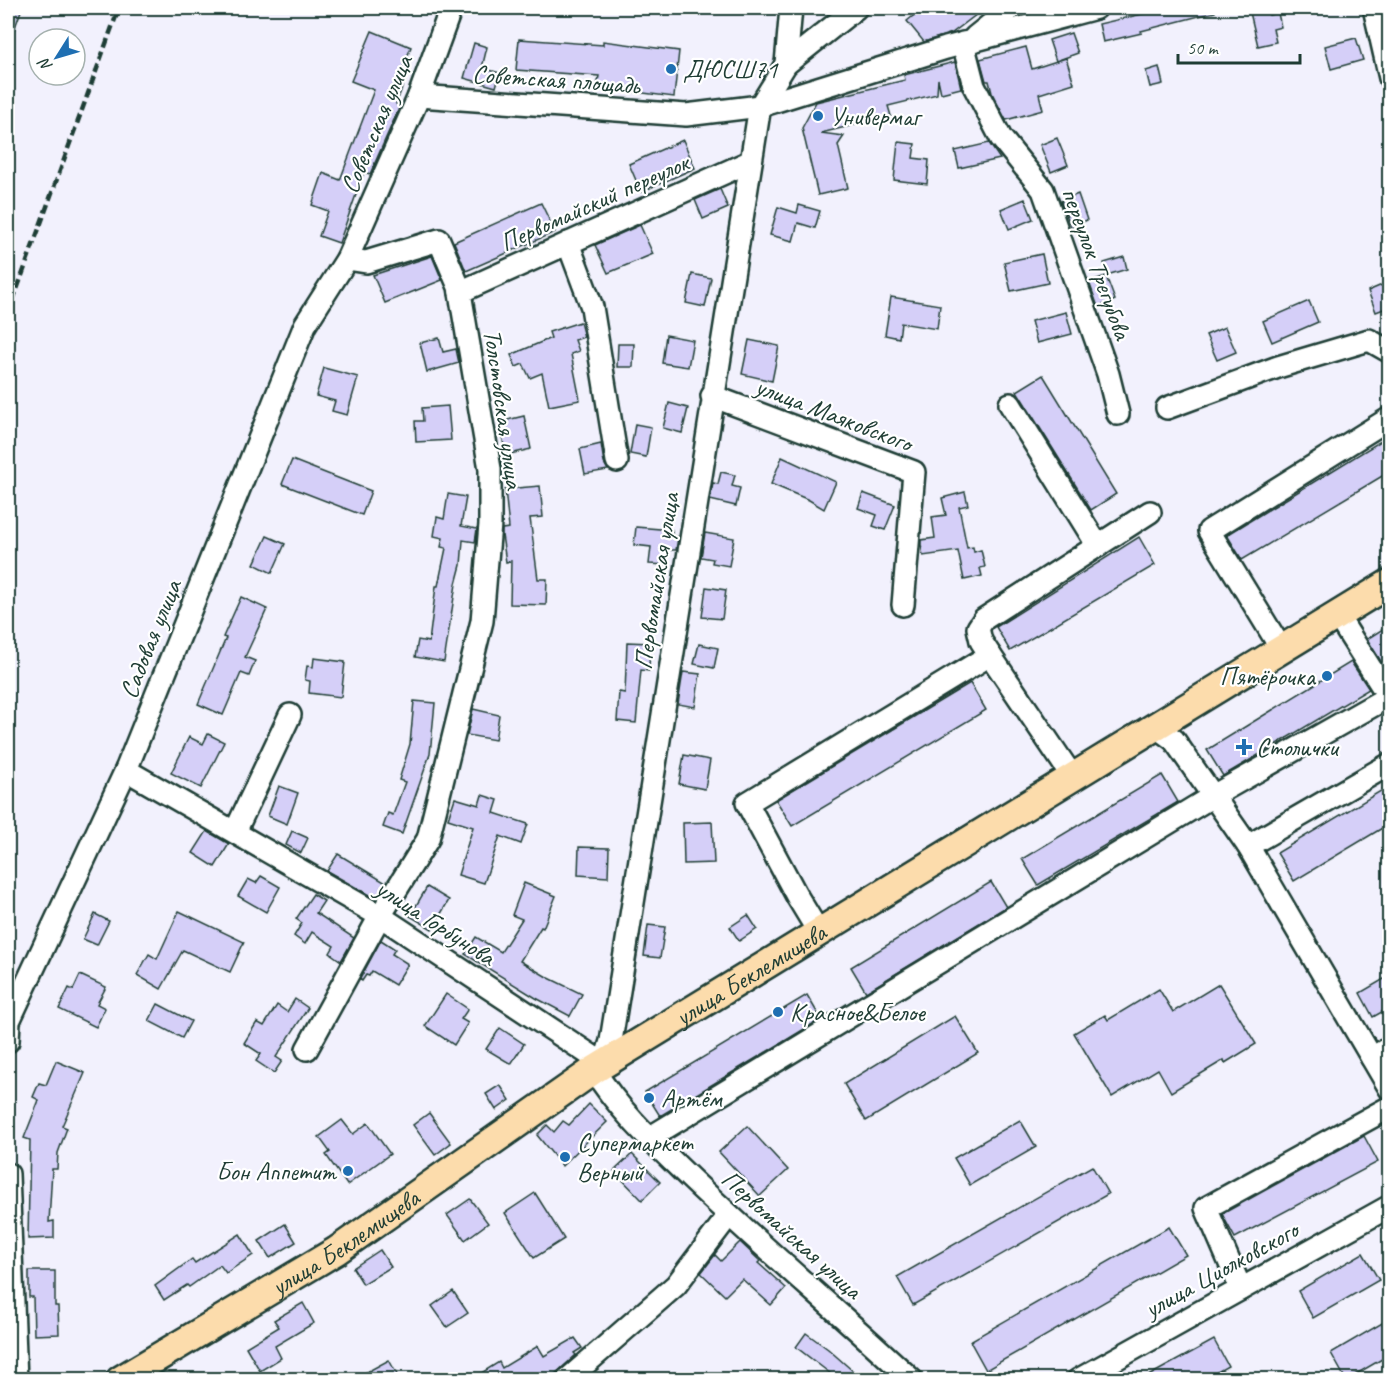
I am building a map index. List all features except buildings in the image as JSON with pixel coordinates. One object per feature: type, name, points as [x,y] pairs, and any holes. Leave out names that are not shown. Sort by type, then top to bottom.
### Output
[{"type":"main road","name":"улица Беклемищева","points":[[120,1380],[336,1251],[599,1067],[1389,583]]},
{"type":"street","name":"Советская улица","points":[[347,260],[419,96],[452,8]]},
{"type":"street","points":[[786,64],[791,8]]},
{"type":"street","points":[[760,106],[786,64],[856,8]]},
{"type":"street","points":[[966,42],[1011,8]]},
{"type":"street","name":"Советская площадь","points":[[419,96],[686,115],[760,106],[966,42],[1096,8]]},
{"type":"street","points":[[1374,8],[1389,78]]},
{"type":"street","name":"переулок Трегубова","points":[[966,42],[975,86],[1001,138],[1043,190],[1108,374],[1118,414]]},
{"type":"street","name":"Первомайская улица","points":[[760,106],[612,1029],[599,1067],[604,1087],[649,1138],[729,1215],[912,1380]]},
{"type":"street","name":"Первомайский переулок","points":[[459,292],[751,161]]},
{"type":"street","name":"Толстовская улица","points":[[307,1048],[380,916],[428,839],[482,621],[490,524],[490,469],[459,292],[439,240],[366,262],[347,260]]},
{"type":"street","points":[[568,243],[592,307],[617,461]]},
{"type":"street","name":"Садовая улица","points":[[8,1041],[9,1021],[126,770],[305,325],[347,260]]},
{"type":"street","points":[[1167,408],[1278,368],[1369,340],[1389,352]]},
{"type":"street","name":"улица Маяковского","points":[[712,396],[914,472],[903,605]]},
{"type":"street","points":[[1010,404],[1098,546]]},
{"type":"street","points":[[1282,650],[1209,531],[1389,418]]},
{"type":"street","points":[[1072,776],[981,641],[978,628],[984,619],[1150,512]]},
{"type":"street","points":[[649,1138],[1213,796],[1389,698],[1337,615]]},
{"type":"street","points":[[818,931],[747,803],[990,655]]},
{"type":"street","points":[[235,832],[290,715]]},
{"type":"street","points":[[1155,726],[1174,740],[1248,846],[1381,1053],[1389,1089]]},
{"type":"street","points":[[1248,846],[1389,764]]},
{"type":"street","name":"улица Горбунова","points":[[126,770],[380,916],[599,1067]]},
{"type":"street","points":[[1241,1289],[1206,1208],[1389,1107]]},
{"type":"street","points":[[8,1174],[16,1380]]},
{"type":"street","name":"улица Циолковского","points":[[1078,1380],[1389,1206]]},
{"type":"street","points":[[567,1380],[676,1285],[729,1215]]},
{"type":"railway","points":[[8,314],[119,8]]},
{"type":"place","name":"ДЮСШ71","points":[[671,69]]},
{"type":"place","name":"Универмаг","points":[[818,116]]},
{"type":"place","name":"Пятёрочка","points":[[1327,676]]},
{"type":"place","name":"Столички","points":[[1244,747]]},
{"type":"place","name":"Красное&Белое","points":[[778,1012]]},
{"type":"place","name":"Артём","points":[[649,1098]]},
{"type":"place","name":"Супермаркет Верный","points":[[565,1157]]},
{"type":"place","name":"Бон Аппетит","points":[[348,1171]]}]
